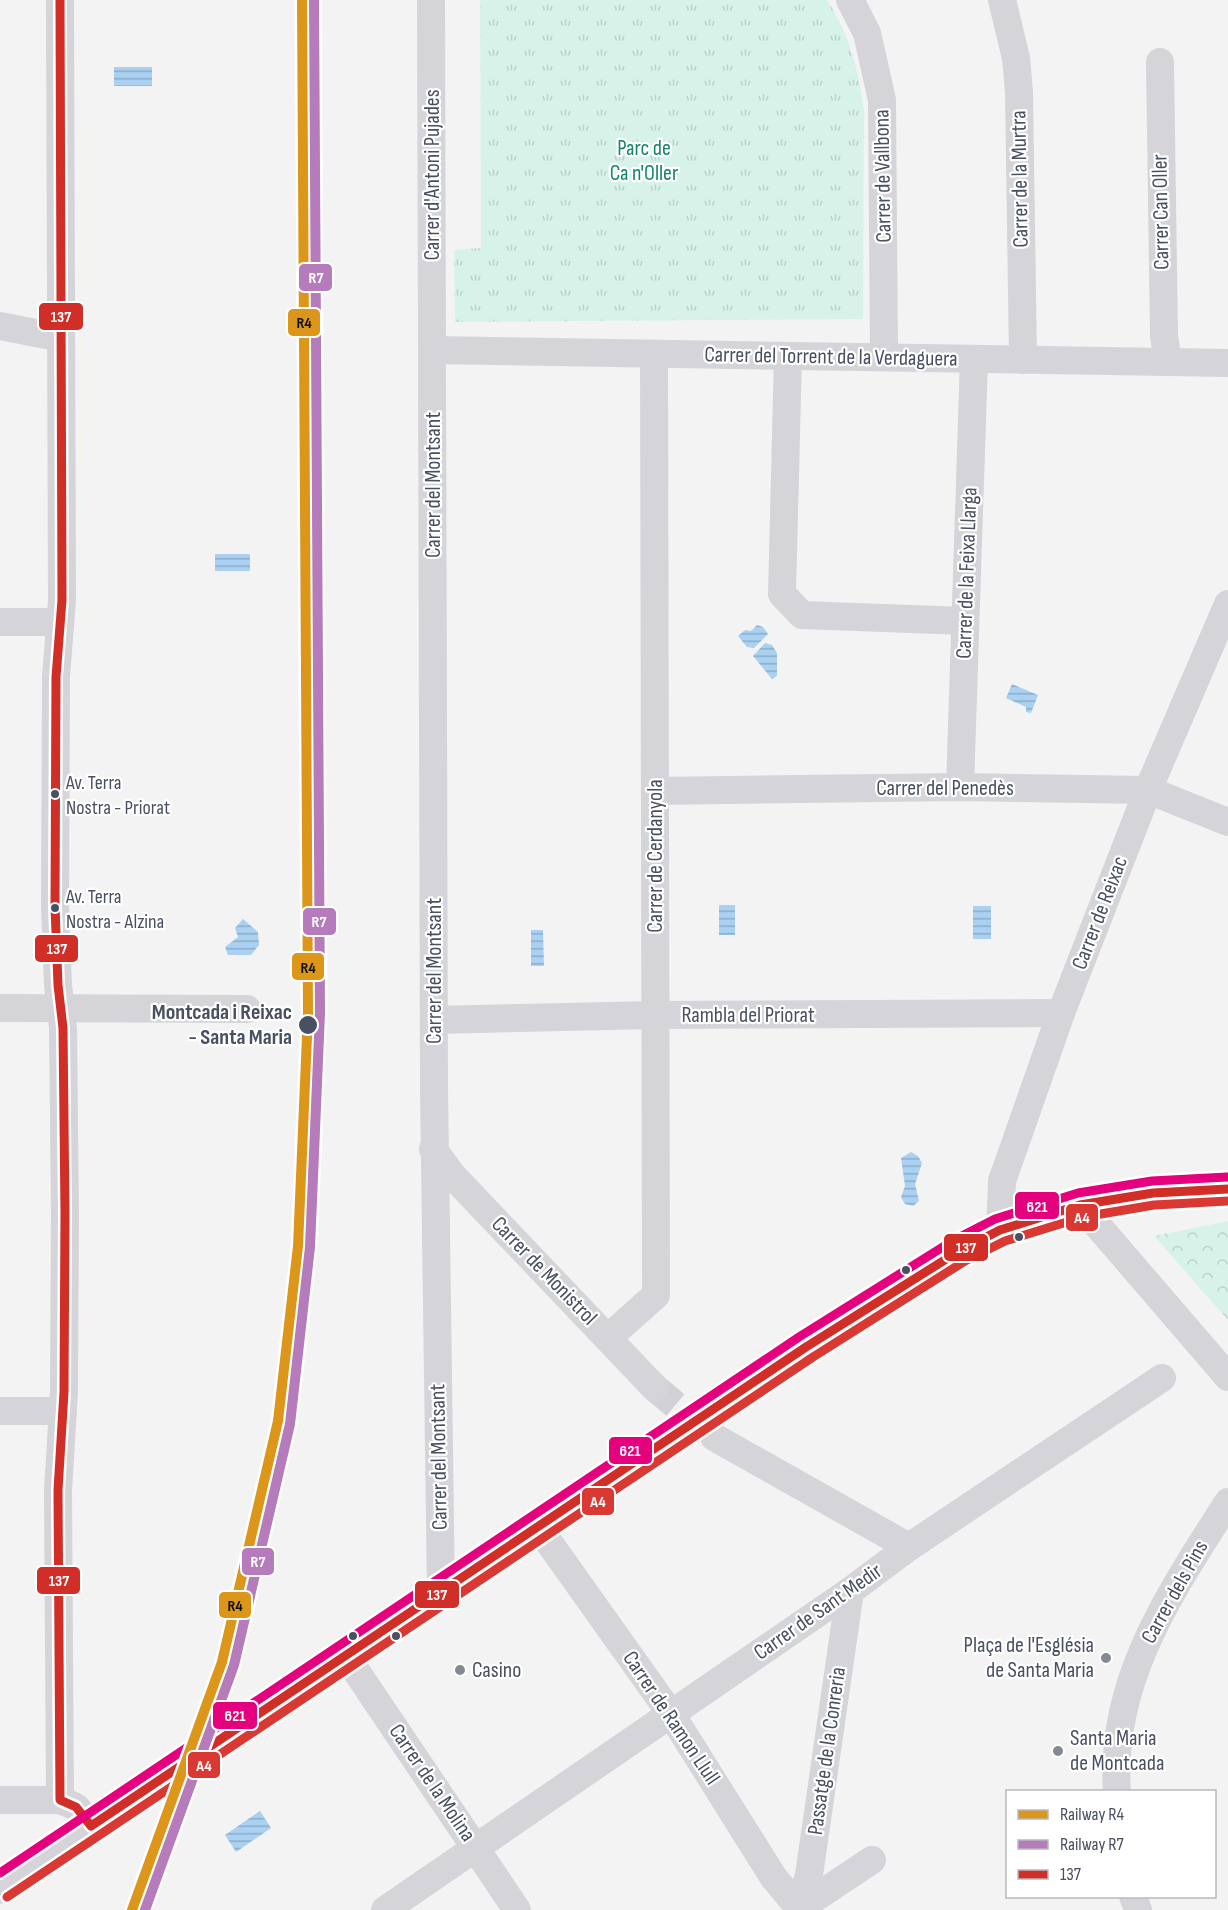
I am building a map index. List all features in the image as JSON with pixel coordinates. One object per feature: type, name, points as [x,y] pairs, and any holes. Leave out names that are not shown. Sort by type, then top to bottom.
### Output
[{"type":"main road","points":[[0,1887],[806,1347],[959,1251],[999,1230],[1080,1204],[1153,1193],[1228,1189]]},
{"type":"street","points":[[60,0],[62,600],[56,677],[55,906],[61,1008],[65,1202],[63,1411],[58,1490],[60,1800]]},
{"type":"street","name":"Carrer d'Antoni Pujades","points":[[431,0],[433,350]]},
{"type":"street","name":"Carrer de Vallbona","points":[[850,0],[867,33],[882,100],[884,357]]},
{"type":"street","name":"Carrer de la Murtra","points":[[1002,0],[1016,58],[1019,92],[1023,360]]},
{"type":"street","name":"Carrer Can Oller","points":[[1160,62],[1164,336],[1168,362]]},
{"type":"street","points":[[0,326],[61,339]]},
{"type":"street","name":"Carrer del Torrent de la Verdaguera","points":[[433,350],[1228,363]]},
{"type":"street","name":"Carrer del Montsant","points":[[433,350],[435,1020]]},
{"type":"street","name":"Carrer de Cerdanyola","points":[[608,1338],[656,1295],[654,354]]},
{"type":"street","points":[[788,356],[782,594],[802,615],[965,621]]},
{"type":"street","name":"Carrer de la Feixa Llarga","points":[[960,787],[974,359]]},
{"type":"street","name":"Carrer de Reixac","points":[[999,1230],[1002,1181],[1061,1014],[1148,790],[1228,604]]},
{"type":"street","points":[[0,622],[60,622]]},
{"type":"street","name":"Carrer del Penedès","points":[[655,791],[960,787],[1148,790],[1228,822]]},
{"type":"street","points":[[0,1008],[247,1009]]},
{"type":"street","name":"Rambla del Priorat","points":[[435,1020],[655,1015],[1061,1014]]},
{"type":"street","points":[[435,1020],[416,1057],[415,1101],[435,1155]]},
{"type":"street","name":"Carrer del Montsant","points":[[435,1155],[441,1593]]},
{"type":"street","name":"Carrer de Monistrol","points":[[435,1155],[654,1387]]},
{"type":"street","points":[[1080,1204],[1228,1377]]},
{"type":"street","name":"Carrer de Sant Medir","points":[[385,1910],[850,1591],[909,1547],[1162,1378]]},
{"type":"street","points":[[0,1411],[63,1411]]},
{"type":"street","points":[[714,1437],[909,1547]]},
{"type":"street","name":"Carrer dels Pins","points":[[1117,1790],[1117,1746],[1122,1713],[1138,1662],[1156,1618],[1228,1502]]},
{"type":"street","name":"Carrer de Ramon Llull","points":[[538,1527],[671,1714],[774,1878],[800,1909]]},
{"type":"street","name":"Passatge de la Conreria","points":[[800,1909],[809,1875],[850,1591]]},
{"type":"street","name":"Carrer de la Molina","points":[[346,1656],[517,1910]]},
{"type":"street","points":[[0,1800],[60,1800],[76,1807],[91,1826]]},
{"type":"street","points":[[800,1909],[872,1860]]},
{"type":"green space","name":"Parc de Ca n'Oller","points":[[480,0],[827,0],[842,26],[852,54],[860,83],[864,112],[863,319],[455,322],[454,250],[481,248]]},
{"type":"green space","points":[[1228,1221],[1228,1320],[1154,1236]]},
{"type":"water","points":[[114,67],[152,67],[152,86],[114,86]]},
{"type":"water","points":[[215,554],[250,554],[250,571],[215,571]]},
{"type":"water","points":[[757,625],[763,627],[768,634],[754,648],[747,647],[738,636],[745,630],[751,631]]},
{"type":"water","points":[[765,643],[772,645],[777,653],[777,676],[772,679],[753,656]]},
{"type":"water","points":[[1012,684],[1038,695],[1031,713],[1026,712],[1026,707],[1006,698]]},
{"type":"water","points":[[719,905],[735,905],[735,935],[719,935]]},
{"type":"water","points":[[973,906],[991,906],[991,939],[973,939]]},
{"type":"water","points":[[243,919],[258,932],[259,945],[251,955],[228,955],[225,947],[238,937],[235,928]]},
{"type":"water","points":[[531,930],[543,930],[544,966],[531,966]]},
{"type":"water","points":[[911,1152],[918,1156],[922,1163],[915,1184],[919,1201],[913,1206],[905,1204],[901,1197],[905,1186],[901,1158]]},
{"type":"water","points":[[260,1811],[271,1828],[236,1852],[225,1835]]},
{"type":"tunnel","points":[[654,1387],[710,1434]]},
{"type":"rail line","name":"R4","points":[[132,1910],[222,1662],[278,1421],[298,1246],[308,1013],[302,0]]},
{"type":"rail line","name":"R7","points":[[145,1910],[234,1665],[290,1424],[310,1247],[320,1013],[314,0]]},
{"type":"transit line","name":"137","points":[[60,0],[62,600],[56,677],[55,906],[58,985],[63,1028],[65,1213],[64,1392],[58,1490],[60,1800],[76,1807],[91,1826],[806,1347],[959,1251],[1000,1230],[1080,1205],[1153,1193],[1228,1189]]},
{"type":"transit line","name":"621","points":[[0,1873],[799,1337],[954,1240],[995,1219],[1078,1193],[1152,1181],[1227,1177]]},
{"type":"transit line","name":"A4","points":[[7,1897],[813,1357],[965,1261],[1005,1241],[1083,1217],[1154,1205],[1228,1201]]},
{"type":"place","name":"Av. Terra Nostra - Priorat","points":[[55,794]]},
{"type":"place","name":"Av. Terra Nostra - Alzina","points":[[55,908]]},
{"type":"place","name":"Montcada i Reixac - Santa Maria","points":[[308,1025]]},
{"type":"place","name":"Plaça de l'Església de Santa Maria","points":[[1106,1658]]},
{"type":"place","name":"Casino","points":[[460,1670]]},
{"type":"place","name":"Santa Maria de Montcada","points":[[1058,1751]]}]
